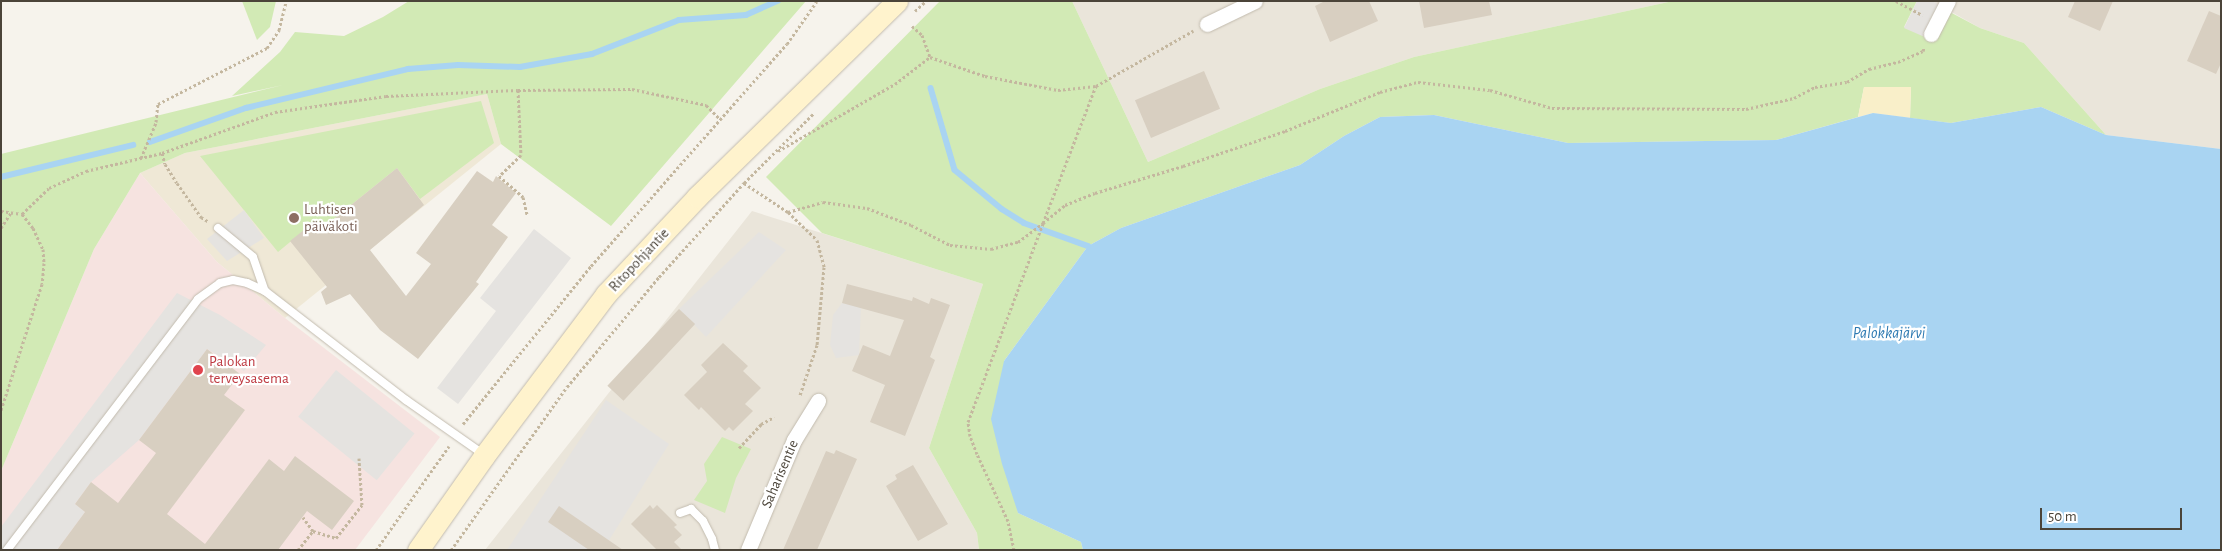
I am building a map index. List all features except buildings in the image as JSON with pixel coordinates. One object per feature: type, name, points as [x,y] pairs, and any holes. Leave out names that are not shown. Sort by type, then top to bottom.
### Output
[{"type":"main road","name":"Ritopohjantie","points":[[418,550],[484,456],[606,294],[697,197],[897,1]]},
{"type":"street","points":[[1207,24],[1255,1]]},
{"type":"street","points":[[1931,34],[1948,1]]},
{"type":"street","name":"Saharisentie","points":[[748,550],[794,440],[818,401]]},
{"type":"lane","points":[[218,228],[253,257],[265,291]]},
{"type":"lane","points":[[7,550],[198,299],[220,282],[233,280],[247,283],[265,291],[406,400],[484,456]]},
{"type":"lane","points":[[680,513],[691,509],[703,521],[715,550]]},
{"type":"path","points":[[141,158],[156,122],[158,104],[267,48],[279,30],[286,1]]},
{"type":"path","points":[[376,550],[456,436],[590,266],[719,118],[787,44],[817,1]]},
{"type":"path","points":[[788,212],[823,202],[867,208],[910,225],[950,245],[991,248],[1018,242],[1065,205],[1095,193],[1183,166],[1285,131],[1380,92],[1418,82],[1490,90],[1552,108],[1746,109],[1794,98],[1815,87],[1847,82],[1869,69],[1898,62],[1923,51],[1931,34],[1922,16],[1896,1]]},
{"type":"path","points":[[930,57],[985,76],[1058,90],[1096,86],[1207,24]]},
{"type":"path","points":[[912,26],[922,35],[930,57]]},
{"type":"path","points":[[773,154],[895,84],[930,57]]},
{"type":"path","points":[[1014,550],[1015,544],[1008,521],[977,454],[970,436],[968,422],[1096,86]]},
{"type":"path","points":[[22,214],[49,188],[86,172],[162,153],[275,112],[386,96],[518,90],[632,89],[706,105],[719,118]]},
{"type":"path","points":[[518,90],[521,155],[499,176],[523,197],[527,214]]},
{"type":"path","points":[[162,153],[169,170],[201,217],[218,228]]},
{"type":"path","points":[[451,550],[567,387],[659,277],[744,184],[788,212],[817,240],[824,267],[817,345],[805,385]]},
{"type":"path","points":[[1,211],[12,211],[22,214],[33,228],[43,249],[42,284],[1,410]]},
{"type":"path","points":[[1,228],[12,211]]},
{"type":"path","points":[[739,448],[760,424],[774,417]]},
{"type":"path","points":[[303,517],[313,531],[336,538],[362,505],[360,458]]},
{"type":"path","points":[[298,550],[313,531]]},
{"type":"shaded area","points":[[1072,1],[1673,1],[1414,57],[1320,89],[1148,162]]},
{"type":"shaded area","points":[[1917,1],[1932,1],[1942,6],[1927,38],[1904,28]]},
{"type":"shaded area","points":[[1932,1],[2221,1],[2221,149],[2106,135],[2024,43],[1980,28]]},
{"type":"shaded area","name":"Luhtisen päiväkoti","points":[[487,94],[501,144],[285,318],[217,262],[140,173],[185,153]]},
{"type":"shaded area","name":"Palokan terveysasema","points":[[140,173],[217,262],[285,318],[440,437],[355,550],[1,550],[1,471],[94,249]]},
{"type":"shaded area","points":[[244,210],[264,238],[227,261],[207,239]]},
{"type":"shaded area","points":[[752,211],[983,284],[929,448],[977,533],[979,550],[485,550]]},
{"type":"shaded area","points":[[534,229],[571,258],[458,404],[437,388],[496,311],[480,298]]},
{"type":"shaded area","points":[[759,232],[786,250],[706,337],[679,309]]},
{"type":"shaded area","points":[[177,293],[220,315],[266,345],[244,371],[207,349],[139,440],[91,482],[75,504],[85,512],[57,550],[1,550],[1,527]]},
{"type":"shaded area","points":[[842,303],[861,306],[859,355],[836,358],[830,345],[833,315]]},
{"type":"shaded area","points":[[336,370],[414,434],[377,480],[298,417]]},
{"type":"shaded area","points":[[606,400],[669,444],[603,550],[507,550]]},
{"type":"green space","points":[[242,1],[276,1],[270,27],[257,40]]},
{"type":"green space","points":[[409,1],[806,1],[611,226],[501,144],[487,94],[185,153],[140,173],[94,249],[1,471],[1,154],[283,85],[232,96],[280,52],[295,32],[344,36],[383,17]]},
{"type":"green space","points":[[940,1],[1072,1],[1148,162],[1320,89],[1414,57],[1673,1],[1917,1],[1904,27],[1948,11],[1980,28],[2024,43],[2106,135],[2041,107],[1951,123],[1910,118],[1911,87],[1864,87],[1858,117],[1776,140],[1568,143],[1434,115],[1380,117],[1344,136],[1300,165],[1121,228],[1088,246],[1004,361],[1018,513],[1081,542],[1083,550],[979,550],[977,533],[929,448],[983,284],[822,233],[766,177]]},
{"type":"green space","points":[[481,101],[494,143],[420,199],[397,168],[320,230],[313,223],[278,252],[200,156]]},
{"type":"green space","points":[[722,437],[751,449],[736,478],[725,513],[694,500],[707,481],[704,464]]},
{"type":"sand","points":[[1864,87],[1911,87],[1910,118],[1873,113],[1858,117]]},
{"type":"water","name":"Palokkajärvi","points":[[2041,107],[2106,135],[2221,149],[2221,550],[1083,550],[1081,542],[1018,513],[1002,464],[991,419],[1004,361],[1088,246],[1121,228],[1300,165],[1344,136],[1380,117],[1434,115],[1568,143],[1776,140],[1873,113],[1951,123]]},
{"type":"waterway","points":[[150,142],[246,108],[408,69],[458,65],[520,67],[592,54],[679,20],[746,15],[778,1]]},
{"type":"waterway","points":[[931,88],[955,170],[1002,209],[1024,223],[1088,246]]},
{"type":"waterway","points":[[1,177],[133,145]]},
{"type":"place","name":"Luhtisen päiväkoti","points":[[294,218]]},
{"type":"place","name":"Palokan terveysasema","points":[[198,370]]}]
